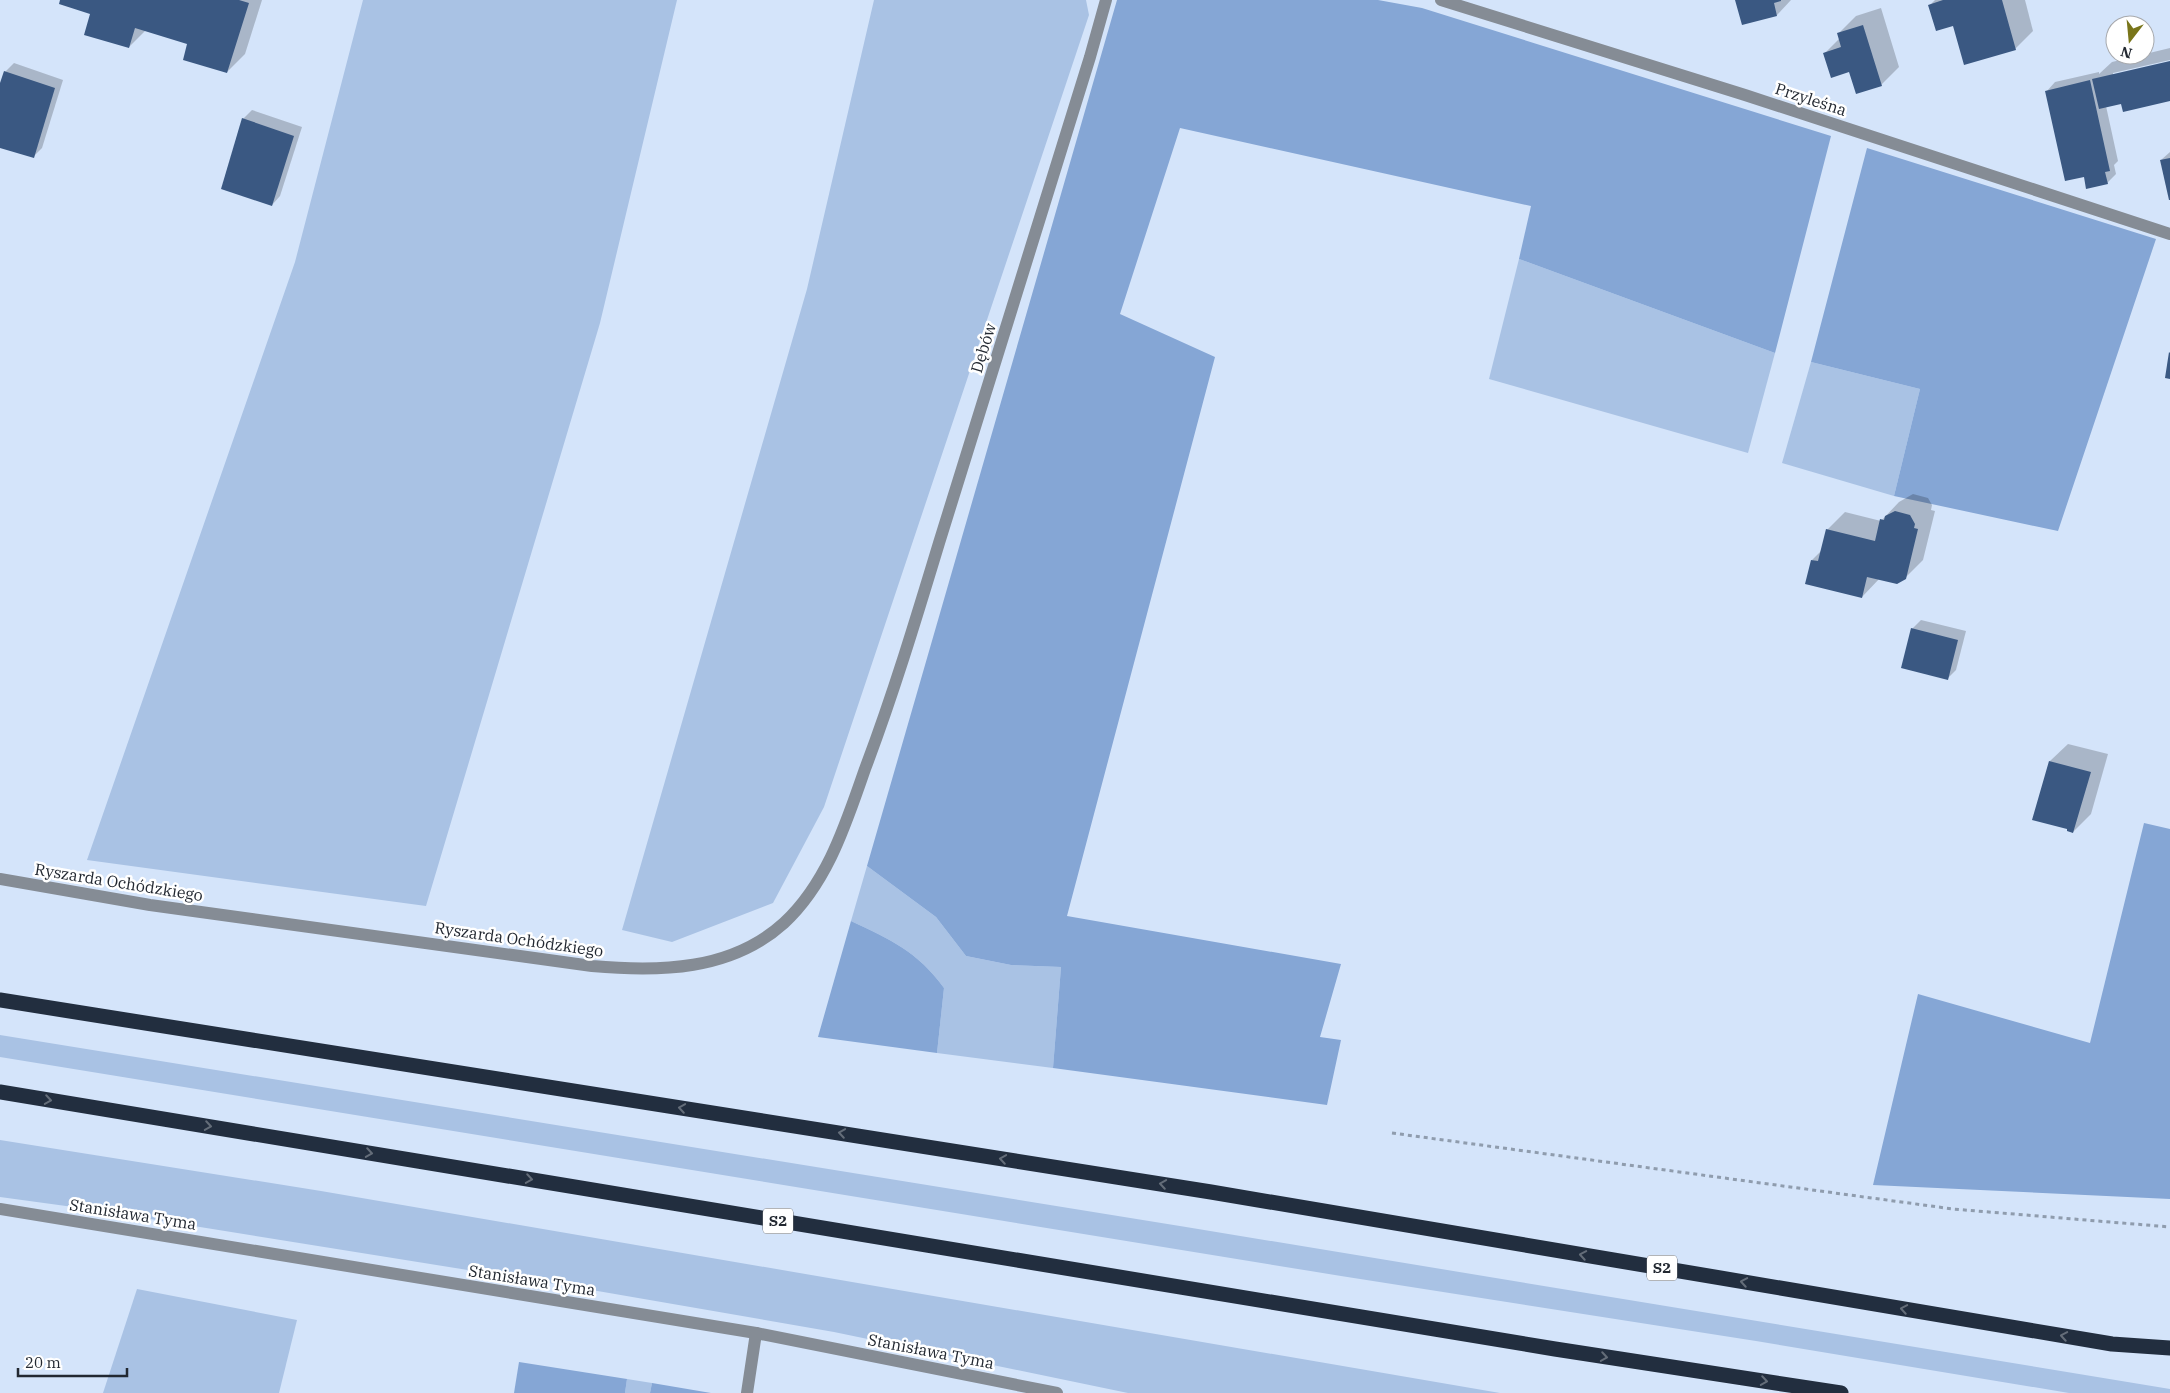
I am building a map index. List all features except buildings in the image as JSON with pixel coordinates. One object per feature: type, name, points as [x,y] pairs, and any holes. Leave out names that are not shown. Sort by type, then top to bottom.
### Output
[{"type":"highway","name":"S2","points":[[0,1000],[1202,1190],[2170,1354]]},
{"type":"highway","name":"S2","points":[[0,1092],[1555,1349],[1841,1393]]},
{"type":"highway","points":[[2112,1344],[2170,1348]]},
{"type":"street","name":"Dębów","points":[[889,705],[1106,0]]},
{"type":"street","name":"Przyleśna","points":[[1441,0],[1745,95],[2170,234]]},
{"type":"street","name":"Ryszarda Ochódzkiego","points":[[0,879],[150,905],[592,966],[657,970],[695,966],[729,956],[759,942],[784,922],[809,894],[828,863],[844,827],[889,705]]},
{"type":"street","name":"Stanisława Tyma","points":[[0,1209],[756,1333],[1057,1393]]},
{"type":"street","points":[[746,1393],[756,1333]]},
{"type":"path","points":[[1392,1133],[1953,1209],[2170,1227]]},
{"type":"shaded area","points":[[363,0],[677,0],[600,323],[426,906],[87,860],[295,262]]},
{"type":"shaded area","points":[[874,0],[1086,0],[1089,15],[824,807],[773,903],[672,942],[622,930],[807,289]]},
{"type":"shaded area","points":[[1117,0],[1378,0],[1422,8],[1831,136],[1775,353],[1519,259],[1531,206],[1180,128],[1120,314],[1215,357],[1067,916],[1341,964],[1320,1037],[1341,1040],[1327,1105],[1053,1068],[1061,967],[1011,965],[966,956],[936,917],[867,866]]},
{"type":"shaded area","points":[[1867,148],[2156,239],[2058,531],[1894,496],[1920,389],[1811,362]]},
{"type":"shaded area","points":[[1519,259],[1775,353],[1748,453],[1489,379]]},
{"type":"shaded area","points":[[1811,362],[1920,389],[1894,496],[1782,463]]},
{"type":"shaded area","points":[[2144,823],[2170,829],[2170,1199],[1873,1185],[1918,994],[2090,1043]]},
{"type":"shaded area","points":[[867,866],[936,917],[966,956],[1011,965],[1061,967],[1053,1068],[937,1053],[944,988],[924,965],[902,948],[879,934],[851,921]]},
{"type":"shaded area","points":[[851,921],[879,934],[902,948],[924,965],[944,988],[937,1053],[818,1037]]},
{"type":"shaded area","points":[[0,1035],[2170,1389],[2170,1393],[2069,1393],[0,1057]]},
{"type":"shaded area","points":[[0,1140],[321,1191],[1500,1393],[1128,1393],[834,1332],[586,1289],[88,1209],[0,1197]]},
{"type":"shaded area","points":[[137,1289],[297,1320],[279,1393],[103,1393]]},
{"type":"shaded area","points":[[519,1362],[627,1379],[625,1393],[514,1393]]},
{"type":"shaded area","points":[[627,1379],[652,1383],[650,1393],[625,1393]]},
{"type":"shaded area","points":[[652,1383],[711,1393],[650,1393]]}]
